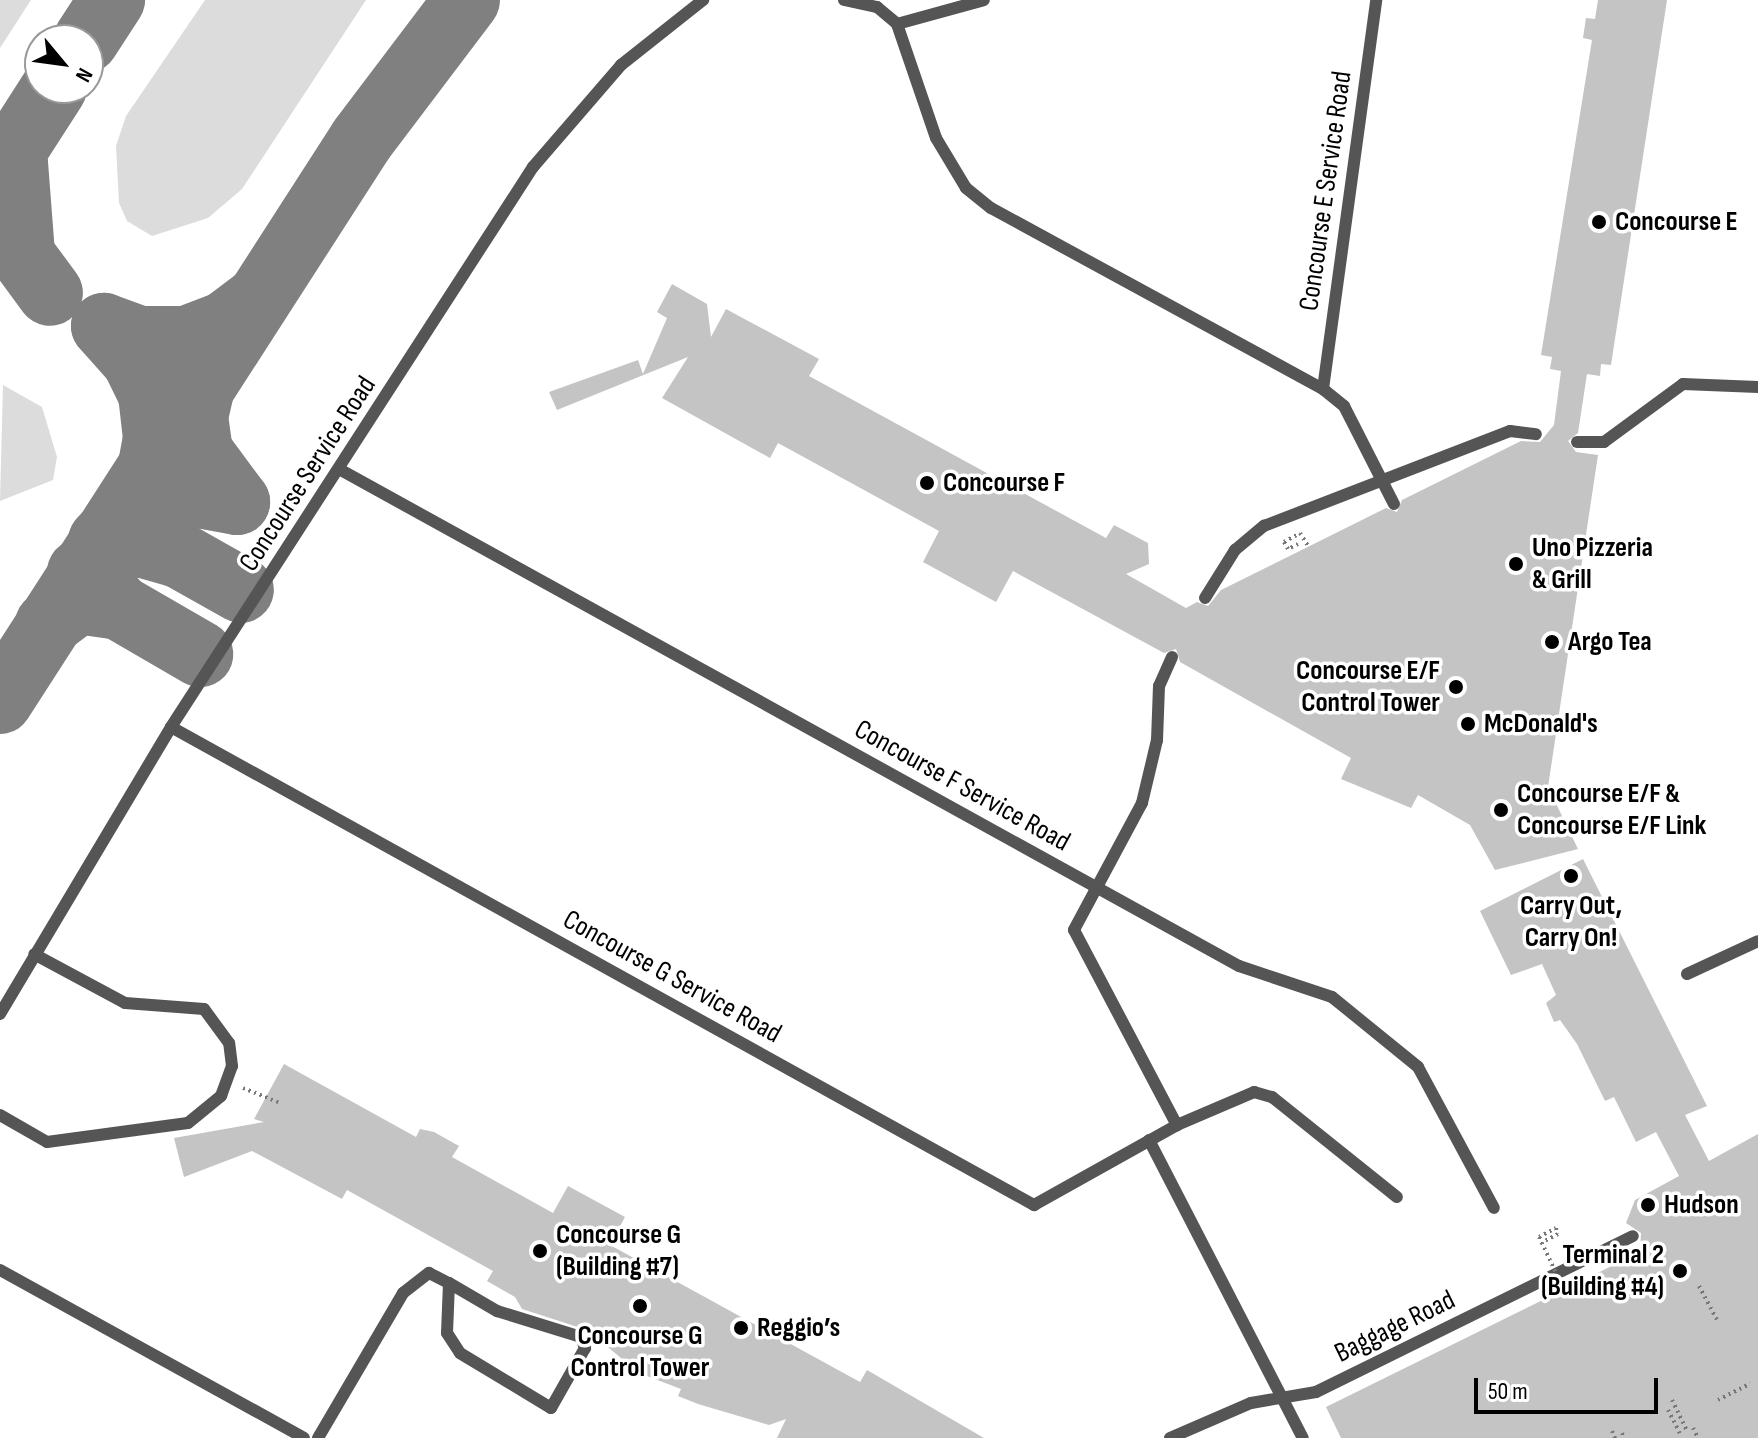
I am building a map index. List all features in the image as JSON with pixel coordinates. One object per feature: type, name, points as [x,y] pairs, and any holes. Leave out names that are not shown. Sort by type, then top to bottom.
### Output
[{"type":"lane","name":"Concourse Service Road","points":[[0,1014],[171,727],[576,111],[661,27],[703,0]]},
{"type":"lane","points":[[844,0],[877,7],[897,24],[936,138],[966,188],[991,208],[1323,389],[1344,406],[1394,504]]},
{"type":"lane","points":[[897,24],[984,0]]},
{"type":"lane","name":"Concourse E Service Road","points":[[1323,389],[1376,0]]},
{"type":"lane","points":[[1577,442],[1604,442],[1683,384],[1758,387]]},
{"type":"lane","points":[[1205,598],[1235,550],[1264,526],[1510,431],[1536,434]]},
{"type":"lane","name":"Concourse F Service Road","points":[[339,469],[1239,966],[1332,997],[1418,1067],[1494,1208]]},
{"type":"lane","points":[[1172,657],[1159,686],[1157,740],[1142,803],[1074,930],[1177,1125]]},
{"type":"lane","name":"Concourse G Service Road","points":[[171,727],[1034,1205],[1149,1140]]},
{"type":"lane","points":[[1687,974],[1758,941]]},
{"type":"lane","points":[[0,1115],[47,1142],[171,1126],[209,1110],[228,1082],[229,1043],[204,1009],[125,1003],[34,954]]},
{"type":"lane","points":[[1303,1438],[1149,1140],[1225,1101],[1254,1092],[1272,1097],[1397,1197]]},
{"type":"lane","name":"Baggage Road","points":[[1170,1438],[1251,1403],[1316,1392],[1633,1236]]},
{"type":"lane","points":[[0,1270],[304,1438]]},
{"type":"lane","points":[[318,1438],[403,1293],[429,1273],[449,1283],[497,1311],[581,1337],[585,1348],[551,1408],[460,1353],[447,1333],[449,1283]]},
{"type":"path","points":[[1298,544],[1288,549],[1284,542],[1300,533],[1308,546]]},
{"type":"path","points":[[228,1082],[278,1102]]},
{"type":"path","points":[[1545,1241],[1558,1234],[1556,1228],[1539,1237],[1564,1290]]},
{"type":"path","points":[[1699,1286],[1717,1320]]},
{"type":"path","points":[[1718,1400],[1750,1384]]},
{"type":"path","points":[[1672,1400],[1687,1431]]},
{"type":"path","points":[[1668,1410],[1681,1435]]},
{"type":"path","points":[[1693,1428],[1698,1438]]},
{"type":"path","points":[[1612,1431],[1615,1438]]},
{"type":"shaded area","points":[[0,0],[31,0],[0,48]]},
{"type":"shaded area","points":[[205,0],[366,0],[242,189],[208,218],[152,236],[127,221],[119,203],[116,146],[126,116]]},
{"type":"shaded area","points":[[3,385],[42,407],[57,457],[53,480],[0,501]]},
{"type":"building","points":[[1598,0],[1667,0],[1611,365],[1601,364],[1600,376],[1587,374],[1578,433],[1568,441],[1576,452],[1598,455],[1548,787],[1578,849],[1495,870],[1470,825],[1418,795],[1411,808],[1341,779],[1351,758],[1180,662],[1176,649],[1164,653],[1013,571],[996,602],[923,562],[939,531],[778,443],[770,458],[662,398],[688,357],[557,410],[549,392],[638,360],[643,374],[667,318],[657,312],[672,284],[707,304],[711,337],[726,309],[819,359],[809,376],[1106,538],[1114,525],[1148,543],[1149,564],[1126,574],[1186,608],[1197,602],[1208,606],[1221,590],[1386,508],[1397,512],[1402,500],[1521,441],[1540,442],[1554,425],[1561,371],[1550,369],[1552,357],[1541,355],[1592,40],[1583,38],[1586,18],[1595,19]]},
{"type":"building","name":"Terminal 2 (Building #4)","points":[[1583,859],[1707,1106],[1685,1115],[1709,1161],[1758,1134],[1758,1438],[1341,1438],[1326,1407],[1640,1252],[1641,1233],[1626,1223],[1635,1200],[1679,1176],[1656,1132],[1636,1142],[1614,1097],[1605,1101],[1577,1044],[1560,1020],[1554,1022],[1546,1003],[1556,995],[1542,964],[1511,975],[1480,911]]},
{"type":"building","name":"Concourse G (Building #7)","points":[[284,1064],[416,1137],[420,1129],[434,1132],[459,1146],[452,1157],[553,1213],[568,1186],[625,1217],[610,1245],[860,1382],[867,1370],[984,1438],[777,1438],[786,1419],[769,1425],[698,1404],[678,1396],[681,1389],[618,1365],[621,1358],[587,1330],[522,1309],[515,1297],[487,1281],[493,1271],[347,1190],[342,1199],[252,1151],[184,1177],[174,1138],[264,1122],[254,1119]]},
{"type":"taxiway","points":[[96,24],[112,0]]},
{"type":"taxiway","points":[[0,701],[362,139],[467,0]]},
{"type":"taxiway","points":[[0,172],[44,104]]},
{"type":"taxiway","points":[[14,150],[22,255],[50,293]]},
{"type":"taxiway","points":[[80,572],[112,549],[140,544],[179,555],[150,524],[144,503],[156,438],[151,394],[135,361],[104,326],[140,339],[186,339],[225,324],[256,301]]},
{"type":"taxiway","points":[[48,624],[78,601],[119,607],[104,590],[96,560],[101,541],[125,514],[188,493],[237,502],[200,452],[195,417],[202,386]]},
{"type":"taxiway","points":[[179,555],[241,590]]},
{"type":"taxiway","points":[[119,607],[200,654]]},
{"type":"place","name":"Concourse E","points":[[1599,222]]},
{"type":"place","name":"Concourse F","points":[[927,483]]},
{"type":"place","name":"Uno Pizzeria & Grill","points":[[1516,564]]},
{"type":"place","name":"Argo Tea","points":[[1552,642]]},
{"type":"place","name":"Concourse E/F Control Tower","points":[[1456,687]]},
{"type":"place","name":"McDonald's","points":[[1468,724]]},
{"type":"place","name":"Concourse E/F & Concourse E/F Link","points":[[1501,810]]},
{"type":"place","name":"Carry Out, Carry On!","points":[[1571,876]]},
{"type":"place","name":"Hudson","points":[[1648,1205]]},
{"type":"place","name":"Concourse G (Building #7)","points":[[540,1251]]},
{"type":"place","name":"Terminal 2 (Building #4)","points":[[1680,1271]]},
{"type":"place","name":"Concourse G Control Tower","points":[[640,1306]]},
{"type":"place","name":"Reggio’s","points":[[741,1328]]}]
